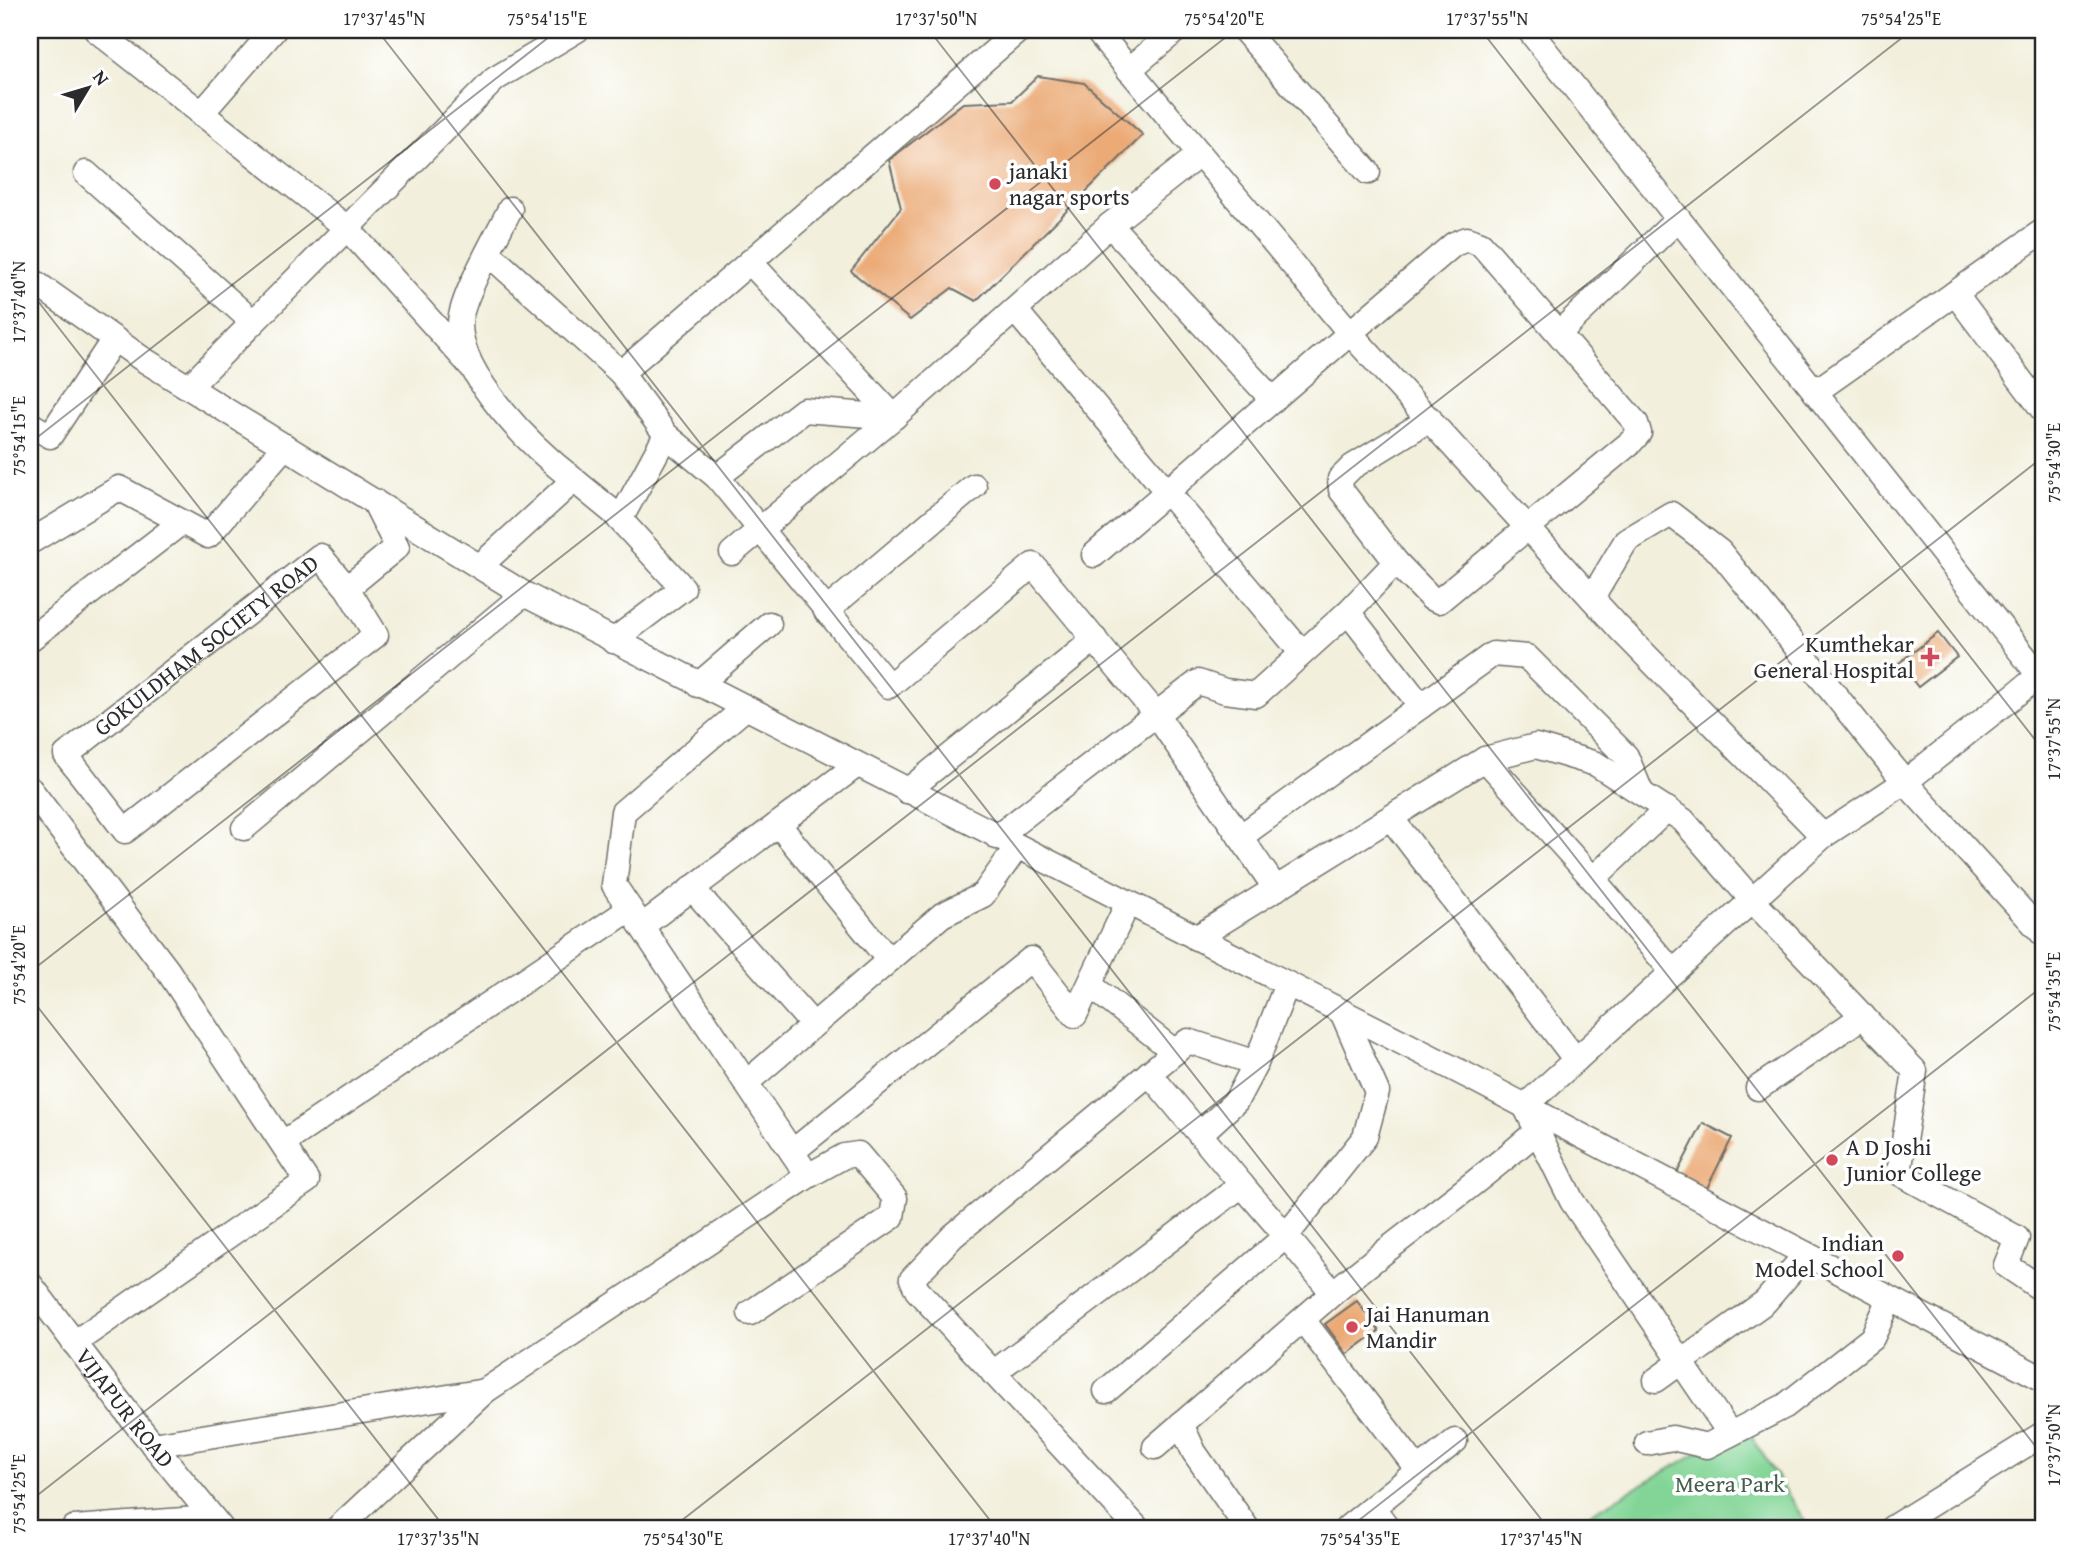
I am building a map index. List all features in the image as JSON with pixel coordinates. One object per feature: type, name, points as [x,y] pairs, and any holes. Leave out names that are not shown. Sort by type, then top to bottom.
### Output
[{"type":"street","points":[[96,30],[347,228],[470,365],[496,404],[552,463],[620,520],[683,588],[613,641]]},
{"type":"street","points":[[201,114],[274,30]]},
{"type":"street","points":[[621,373],[1019,30]]},
{"type":"street","points":[[1096,30],[1350,333],[1592,598],[1822,836]]},
{"type":"street","points":[[1129,70],[1176,30]]},
{"type":"street","points":[[1244,30],[1368,172]]},
{"type":"street","points":[[1525,1106],[1822,836],[1905,782],[2042,674],[1529,30]]},
{"type":"street","points":[[189,387],[495,79],[572,31]]},
{"type":"street","points":[[732,553],[894,417],[1110,225],[1200,154]]},
{"type":"street","points":[[86,173],[253,322]]},
{"type":"street","points":[[470,365],[460,322],[488,253],[510,209]]},
{"type":"street","points":[[1559,333],[1678,219]]},
{"type":"street","points":[[1110,225],[1273,400]]},
{"type":"street","points":[[1815,392],[2043,231]]},
{"type":"street","points":[[1094,555],[1454,244],[1466,239],[1481,244],[1636,423],[1639,433],[1439,601],[1431,598],[1396,562],[1341,490],[1340,479],[1352,467],[1430,419]]},
{"type":"street","points":[[488,253],[621,373],[666,435],[717,477],[889,686],[1032,565],[1156,714],[1276,889]]},
{"type":"street","points":[[750,262],[894,417]]},
{"type":"street","points":[[30,279],[114,339],[189,387],[524,594],[1525,1106],[2043,1379]]},
{"type":"street","points":[[1955,293],[2043,410]]},
{"type":"street","points":[[1015,310],[1085,396],[1170,491],[1302,653]]},
{"type":"street","points":[[30,424],[50,436],[114,339]]},
{"type":"street","points":[[717,477],[804,410],[894,417]]},
{"type":"street","points":[[620,520],[666,435]]},
{"type":"street","points":[[30,542],[119,488],[208,536],[285,446]]},
{"type":"street","points":[[480,566],[574,480]]},
{"type":"street","points":[[826,611],[974,486]]},
{"type":"street","name":"GOKULDHAM SOCIETY ROAD","points":[[347,588],[397,547],[374,500]]},
{"type":"street","points":[[1592,598],[1626,541],[1671,514],[1720,552],[1905,782],[2043,934]]},
{"type":"street","points":[[30,639],[182,522]]},
{"type":"street","name":"GOKULDHAM SOCIETY ROAD","points":[[320,556],[347,588],[376,635],[125,831],[66,755],[320,556]]},
{"type":"street","points":[[746,1083],[942,915],[983,895],[1007,842],[1156,714],[1198,681],[1225,691],[1256,695],[1348,612],[1396,562]]},
{"type":"street","points":[[244,828],[524,594]]},
{"type":"street","points":[[1348,612],[1420,706]]},
{"type":"street","points":[[698,685],[769,624]]},
{"type":"street","points":[[907,791],[1095,639]]},
{"type":"street","points":[[1240,837],[1493,654],[1527,657],[1626,756],[1642,792]]},
{"type":"street","points":[[745,708],[624,811],[614,885],[808,1176]]},
{"type":"street","points":[[1196,938],[1485,760],[1536,746],[1596,764],[1683,820],[1752,900],[1915,1070],[1899,1173],[2017,1238],[2006,1265],[2043,1290]]},
{"type":"street","points":[[1485,760],[1673,972]]},
{"type":"street","points":[[283,1143],[636,918],[692,888],[857,765]]},
{"type":"street","points":[[30,789],[168,971],[307,1181],[74,1343]]},
{"type":"street","points":[[1593,880],[1667,810]]},
{"type":"street","points":[[1391,818],[1576,1060]]},
{"type":"street","points":[[778,824],[888,960]]},
{"type":"street","points":[[692,888],[813,1025]]},
{"type":"street","points":[[792,1152],[1031,959],[1075,1015],[1128,903]]},
{"type":"street","points":[[1200,1133],[1236,1101],[1256,1063],[1287,984]]},
{"type":"street","points":[[1090,985],[1174,1052]]},
{"type":"street","points":[[1107,1391],[1286,1236],[1365,1137],[1377,1092],[1342,1012]]},
{"type":"street","points":[[1758,1088],[1863,1016]]},
{"type":"street","points":[[1138,1528],[916,1290],[912,1279],[953,1236],[1188,1041],[1256,1063]]},
{"type":"street","points":[[1149,1073],[1333,1293]]},
{"type":"street","points":[[1525,1106],[1572,1201],[1730,1434]]},
{"type":"street","points":[[1155,1447],[1406,1232],[1445,1208],[1488,1175],[1537,1131]]},
{"type":"street","points":[[338,1528],[485,1391],[808,1176],[844,1156],[858,1154],[895,1198],[892,1217],[750,1313]]},
{"type":"street","points":[[993,1373],[1242,1185]]},
{"type":"street","points":[[1656,1380],[1765,1302],[1806,1254]]},
{"type":"street","name":"VIJAPUR ROAD","points":[[30,1284],[216,1523]]},
{"type":"street","points":[[1647,1443],[1672,1438],[1707,1446],[1785,1406],[1872,1338],[1890,1298]]},
{"type":"street","points":[[1303,1320],[1418,1470]]},
{"type":"street","points":[[153,1445],[485,1391]]},
{"type":"street","points":[[1181,1424],[1194,1452],[1247,1528]]},
{"type":"street","points":[[1902,1526],[2043,1434]]},
{"type":"street","points":[[1347,1528],[1455,1441]]},
{"type":"street","points":[[1373,1508],[1388,1528]]},
{"type":"street","points":[[74,1528],[216,1523]]},
{"type":"green space","name":"Meera Park","points":[[1745,1426],[1809,1528],[1565,1528]]},
{"type":"building","name":"janaki nagar sports","points":[[1038,76],[1084,83],[1143,135],[976,301],[952,288],[910,320],[851,271],[901,208],[889,160],[963,103],[1012,101]]},
{"type":"building","points":[[1938,633],[1957,657],[1918,687],[1899,663]]},
{"type":"building","points":[[1703,1123],[1732,1138],[1706,1190],[1676,1175]]},
{"type":"building","name":"Jai Hanuman Mandir","points":[[1357,1301],[1379,1331],[1347,1354],[1325,1324]]},
{"type":"place","name":"janaki nagar sports","points":[[995,184]]},
{"type":"place","name":"Kumthekar General Hospital","points":[[1930,657]]},
{"type":"place","name":"A D Joshi Junior College","points":[[1832,1160]]},
{"type":"place","name":"Indian Model School","points":[[1898,1256]]},
{"type":"place","name":"Jai Hanuman Mandir","points":[[1352,1327]]}]
